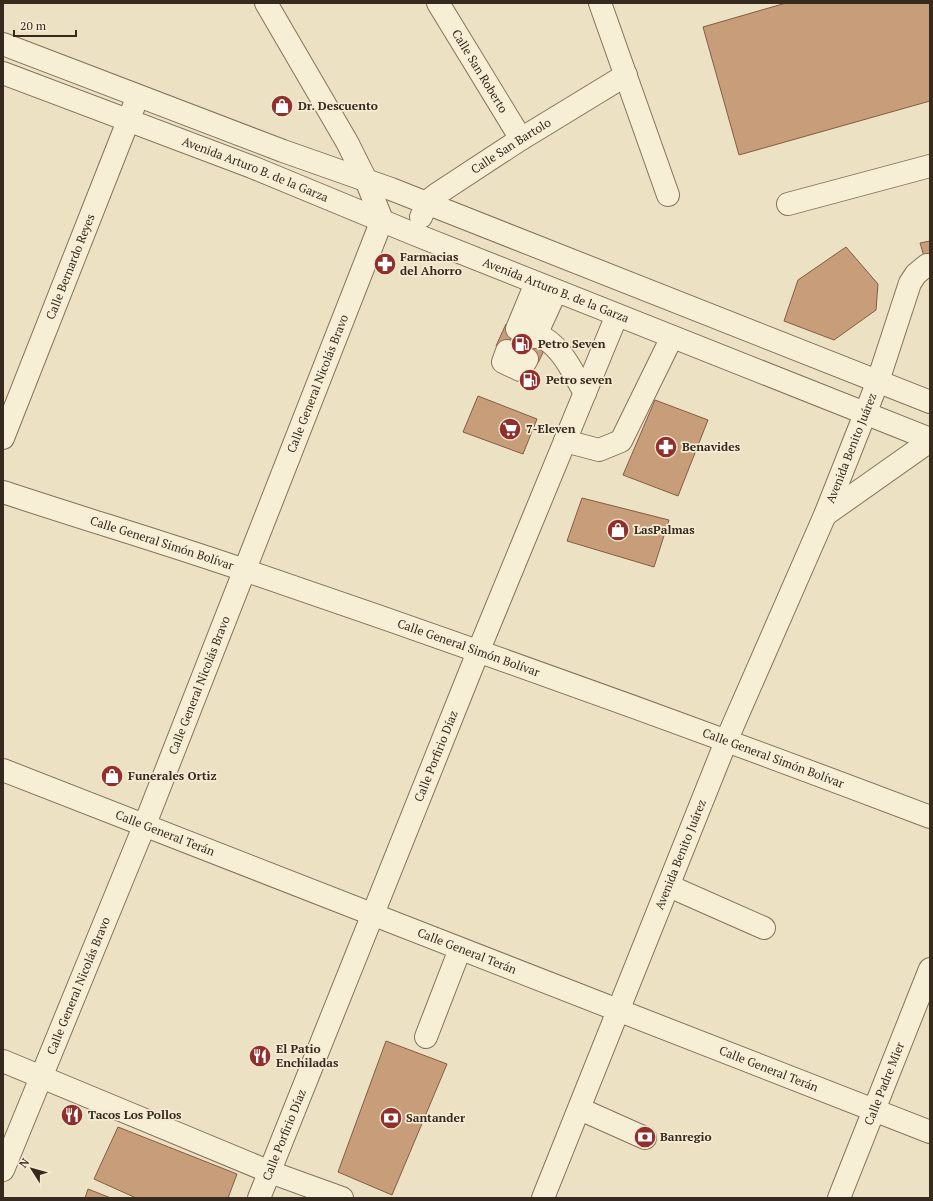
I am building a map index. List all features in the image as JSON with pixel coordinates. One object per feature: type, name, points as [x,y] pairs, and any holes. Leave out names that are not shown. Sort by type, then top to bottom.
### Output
[{"type":"street","points":[[266,3],[343,135],[366,180],[382,220]]},
{"type":"street","name":"Calle San Roberto","points":[[438,3],[521,139]]},
{"type":"street","points":[[600,3],[668,195]]},
{"type":"street","name":"Avenida Arturo B. de la Garza","points":[[4,46],[283,151],[366,180],[426,205],[930,402]]},
{"type":"street","name":"Avenida Arturo B. de la Garza","points":[[3,73],[129,120],[382,220],[930,440]]},
{"type":"street","name":"Calle San Bartolo","points":[[414,234],[426,205],[437,194],[521,139],[626,75]]},
{"type":"street","name":"Calle Bernardo Reyes","points":[[3,438],[138,96]]},
{"type":"street","points":[[788,204],[930,166]]},
{"type":"street","name":"Calle General Nicolás Bravo","points":[[3,1170],[145,824],[246,570],[382,220]]},
{"type":"street","name":"Avenida Benito Juárez","points":[[544,1198],[727,740],[825,515],[864,413],[878,381],[910,284],[916,274],[927,265]]},
{"type":"street","points":[[529,333],[536,282]]},
{"type":"street","points":[[529,333],[556,291]]},
{"type":"street","name":"Calle Porfirio Díaz","points":[[259,1198],[374,915],[478,652],[617,315]]},
{"type":"street","points":[[529,333],[546,338],[561,352],[584,393]]},
{"type":"street","points":[[565,441],[599,450],[621,440],[672,337]]},
{"type":"street","name":"Avenida Benito Juárez","points":[[825,515],[930,440]]},
{"type":"street","name":"Calle General Simón Bolívar","points":[[3,492],[246,570],[727,740],[930,817]]},
{"type":"street","name":"Calle General Terán","points":[[3,770],[145,824],[619,1012],[930,1132]]},
{"type":"street","points":[[669,886],[764,928]]},
{"type":"street","points":[[426,1037],[460,949]]},
{"type":"street","name":"Calle Padre Mier","points":[[839,1198],[930,969]]},
{"type":"street","points":[[3,1061],[270,1172],[342,1198]]},
{"type":"street","points":[[580,1109],[645,1138]]},
{"type":"building","points":[[786,3],[930,3],[930,101],[739,155],[703,27]]},
{"type":"building","points":[[930,241],[930,276],[920,243]]},
{"type":"building","points":[[846,247],[878,284],[876,310],[834,340],[784,321],[798,280]]},
{"type":"building","name":"Petro Seven","points":[[506,324],[548,342],[538,363],[496,346]]},
{"type":"building","points":[[478,396],[537,419],[523,454],[463,432]]},
{"type":"building","name":"Benavides","points":[[655,400],[708,420],[678,496],[623,475]]},
{"type":"building","name":"LasPalmas","points":[[582,498],[669,520],[654,567],[567,541]]},
{"type":"building","name":"Santander","points":[[386,1041],[447,1064],[392,1195],[338,1172]]},
{"type":"building","points":[[118,1127],[237,1174],[228,1198],[136,1198],[94,1179]]},
{"type":"building","points":[[88,1189],[111,1198],[85,1198]]},
{"type":"place","name":"Dr. Descuento","points":[[282,106]]},
{"type":"place","name":"Farmacias del Ahorro","points":[[385,264]]},
{"type":"place","name":"Petro Seven","points":[[522,344]]},
{"type":"place","name":"Petro seven","points":[[530,380]]},
{"type":"place","name":"7-Eleven","points":[[510,429]]},
{"type":"place","name":"Benavides","points":[[666,447]]},
{"type":"place","name":"LasPalmas","points":[[618,530]]},
{"type":"place","name":"Funerales Ortiz","points":[[112,776]]},
{"type":"place","name":"El Patio Enchiladas","points":[[260,1056]]},
{"type":"place","name":"Tacos Los Pollos","points":[[72,1115]]},
{"type":"place","name":"Santander","points":[[391,1118]]},
{"type":"place","name":"Banregio","points":[[645,1137]]}]
